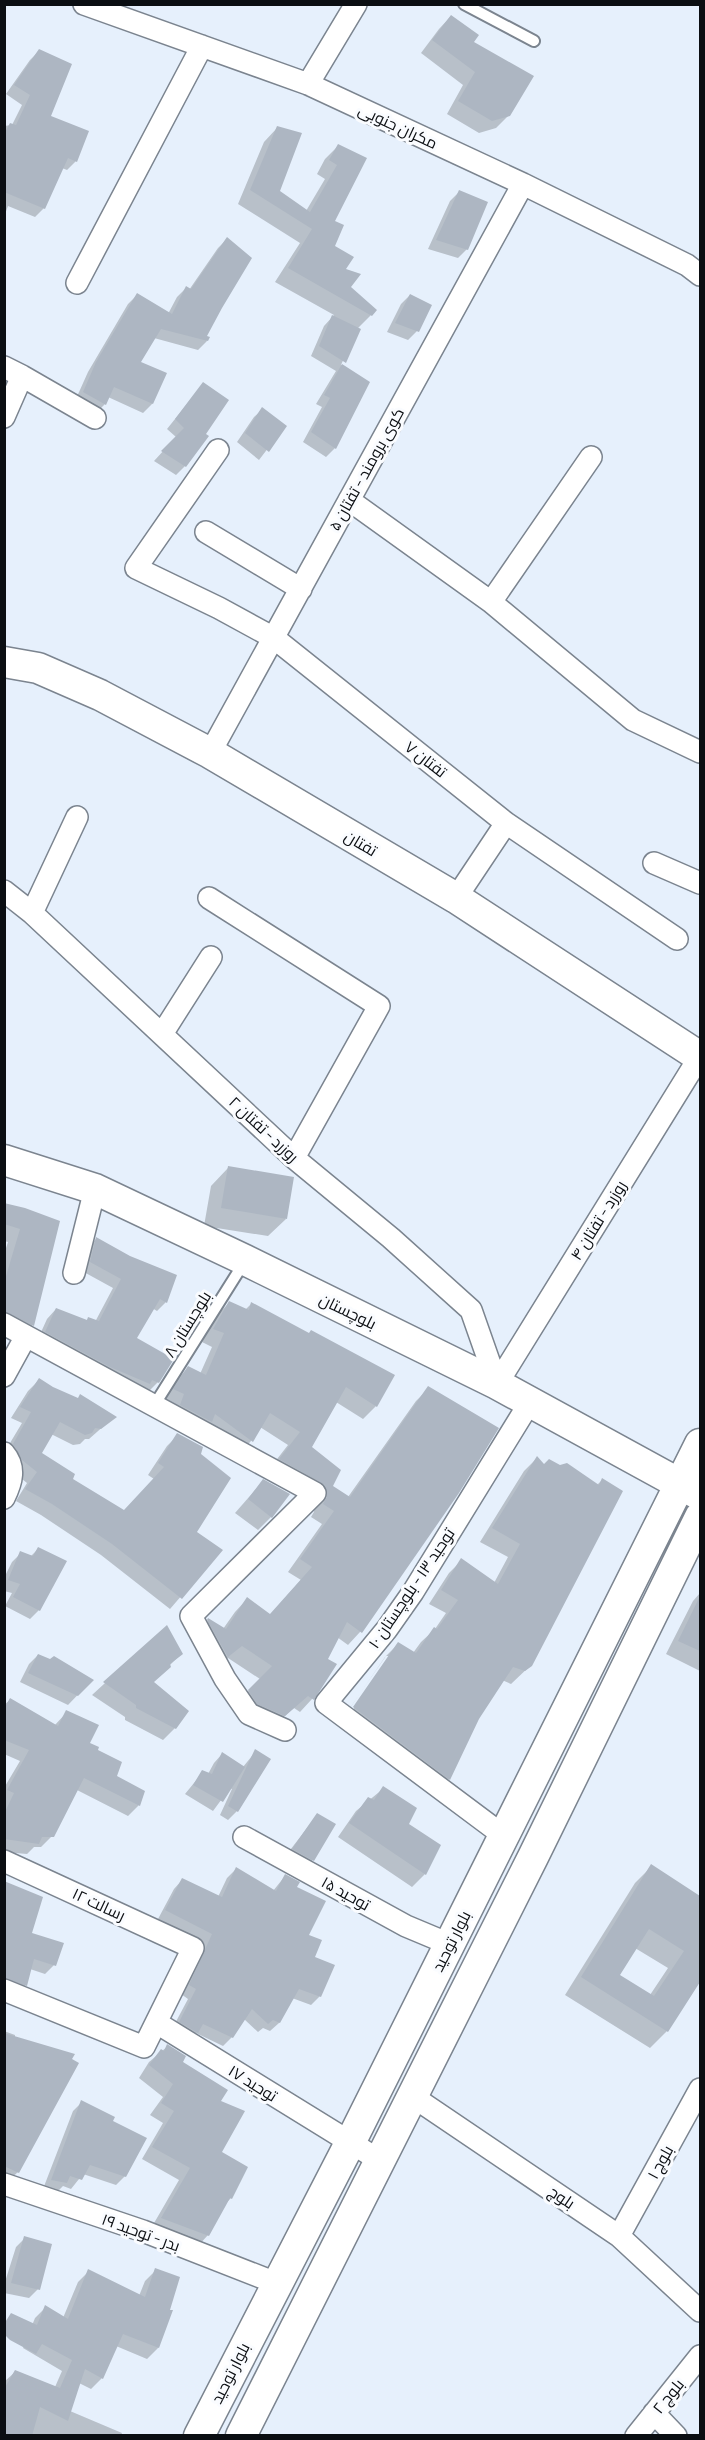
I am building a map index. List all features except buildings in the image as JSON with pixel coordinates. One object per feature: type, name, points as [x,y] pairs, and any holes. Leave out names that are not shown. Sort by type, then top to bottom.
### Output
[{"type":"main road","name":"تفتان","points":[[4,662],[38,668],[100,695],[210,753],[456,898],[700,1057]]},
{"type":"main road","name":"بلوچستان","points":[[4,1160],[95,1189],[245,1260],[497,1384],[690,1490]]},
{"type":"main road","name":"بلوار توحید","points":[[199,2436],[350,2143],[504,1836],[690,1490],[700,1444]]},
{"type":"main road","points":[[241,2436],[700,1517]]},
{"type":"street","name":"مکران جنوبی","points":[[84,4],[308,84],[698,269]]},
{"type":"street","points":[[308,84],[356,4]]},
{"type":"street","points":[[77,283],[202,46]]},
{"type":"street","name":"کوی برومند - تفتان ۵","points":[[210,753],[523,184]]},
{"type":"street","points":[[4,417],[13,372],[95,418]]},
{"type":"street","name":"تفتان ۷","points":[[218,450],[136,568],[219,608],[274,638],[506,823],[677,939]]},
{"type":"street","points":[[490,602],[591,457]]},
{"type":"street","points":[[349,500],[490,602],[633,720],[700,752]]},
{"type":"street","points":[[206,531],[301,589]]},
{"type":"street","points":[[32,913],[77,817]]},
{"type":"street","points":[[456,898],[506,823]]},
{"type":"street","points":[[654,863],[700,883]]},
{"type":"street","name":"روزرد - تفتان ۲","points":[[4,891],[32,913],[294,1158],[391,1238],[471,1310],[497,1384]]},
{"type":"street","points":[[209,898],[379,1006],[294,1158]]},
{"type":"street","points":[[162,1034],[211,957]]},
{"type":"street","name":"روزرد - تفتان ۴","points":[[497,1384],[700,1057]]},
{"type":"street","points":[[74,1274],[95,1189]]},
{"type":"street","points":[[4,1324],[315,1492],[191,1616],[225,1679],[249,1714],[285,1730]]},
{"type":"street","points":[[4,1376],[26,1336]]},
{"type":"street","name":"توحید ۱۳ - بلوچستان ۱۰","points":[[504,1836],[326,1703],[387,1629],[413,1592],[530,1402]]},
{"type":"street","points":[[4,1453],[10,1459],[13,1471],[11,1485],[4,1498]]},
{"type":"street","name":"توحید ۱۵","points":[[244,1837],[406,1926],[450,1944]]},
{"type":"street","name":"رسالت ۱۲","points":[[4,1861],[193,1948],[157,2023]]},
{"type":"street","points":[[4,1990],[144,2047],[157,2023]]},
{"type":"street","name":"توحید ۱۷","points":[[157,2023],[379,2160]]},
{"type":"street","name":"بلوچ ۱","points":[[619,2236],[700,2089]]},
{"type":"street","name":"بلوچ","points":[[412,2096],[619,2236],[700,2311]]},
{"type":"street","name":"بدر - توحید ۱۹","points":[[4,2184],[143,2231],[276,2283]]},
{"type":"street","name":"بلوچ ۲","points":[[636,2436],[700,2356]]},
{"type":"street","points":[[654,2413],[676,2436]]},
{"type":"lane","points":[[464,4],[534,41]]},
{"type":"lane","name":"بلوچستان ۸","points":[[155,1404],[245,1260]]}]
